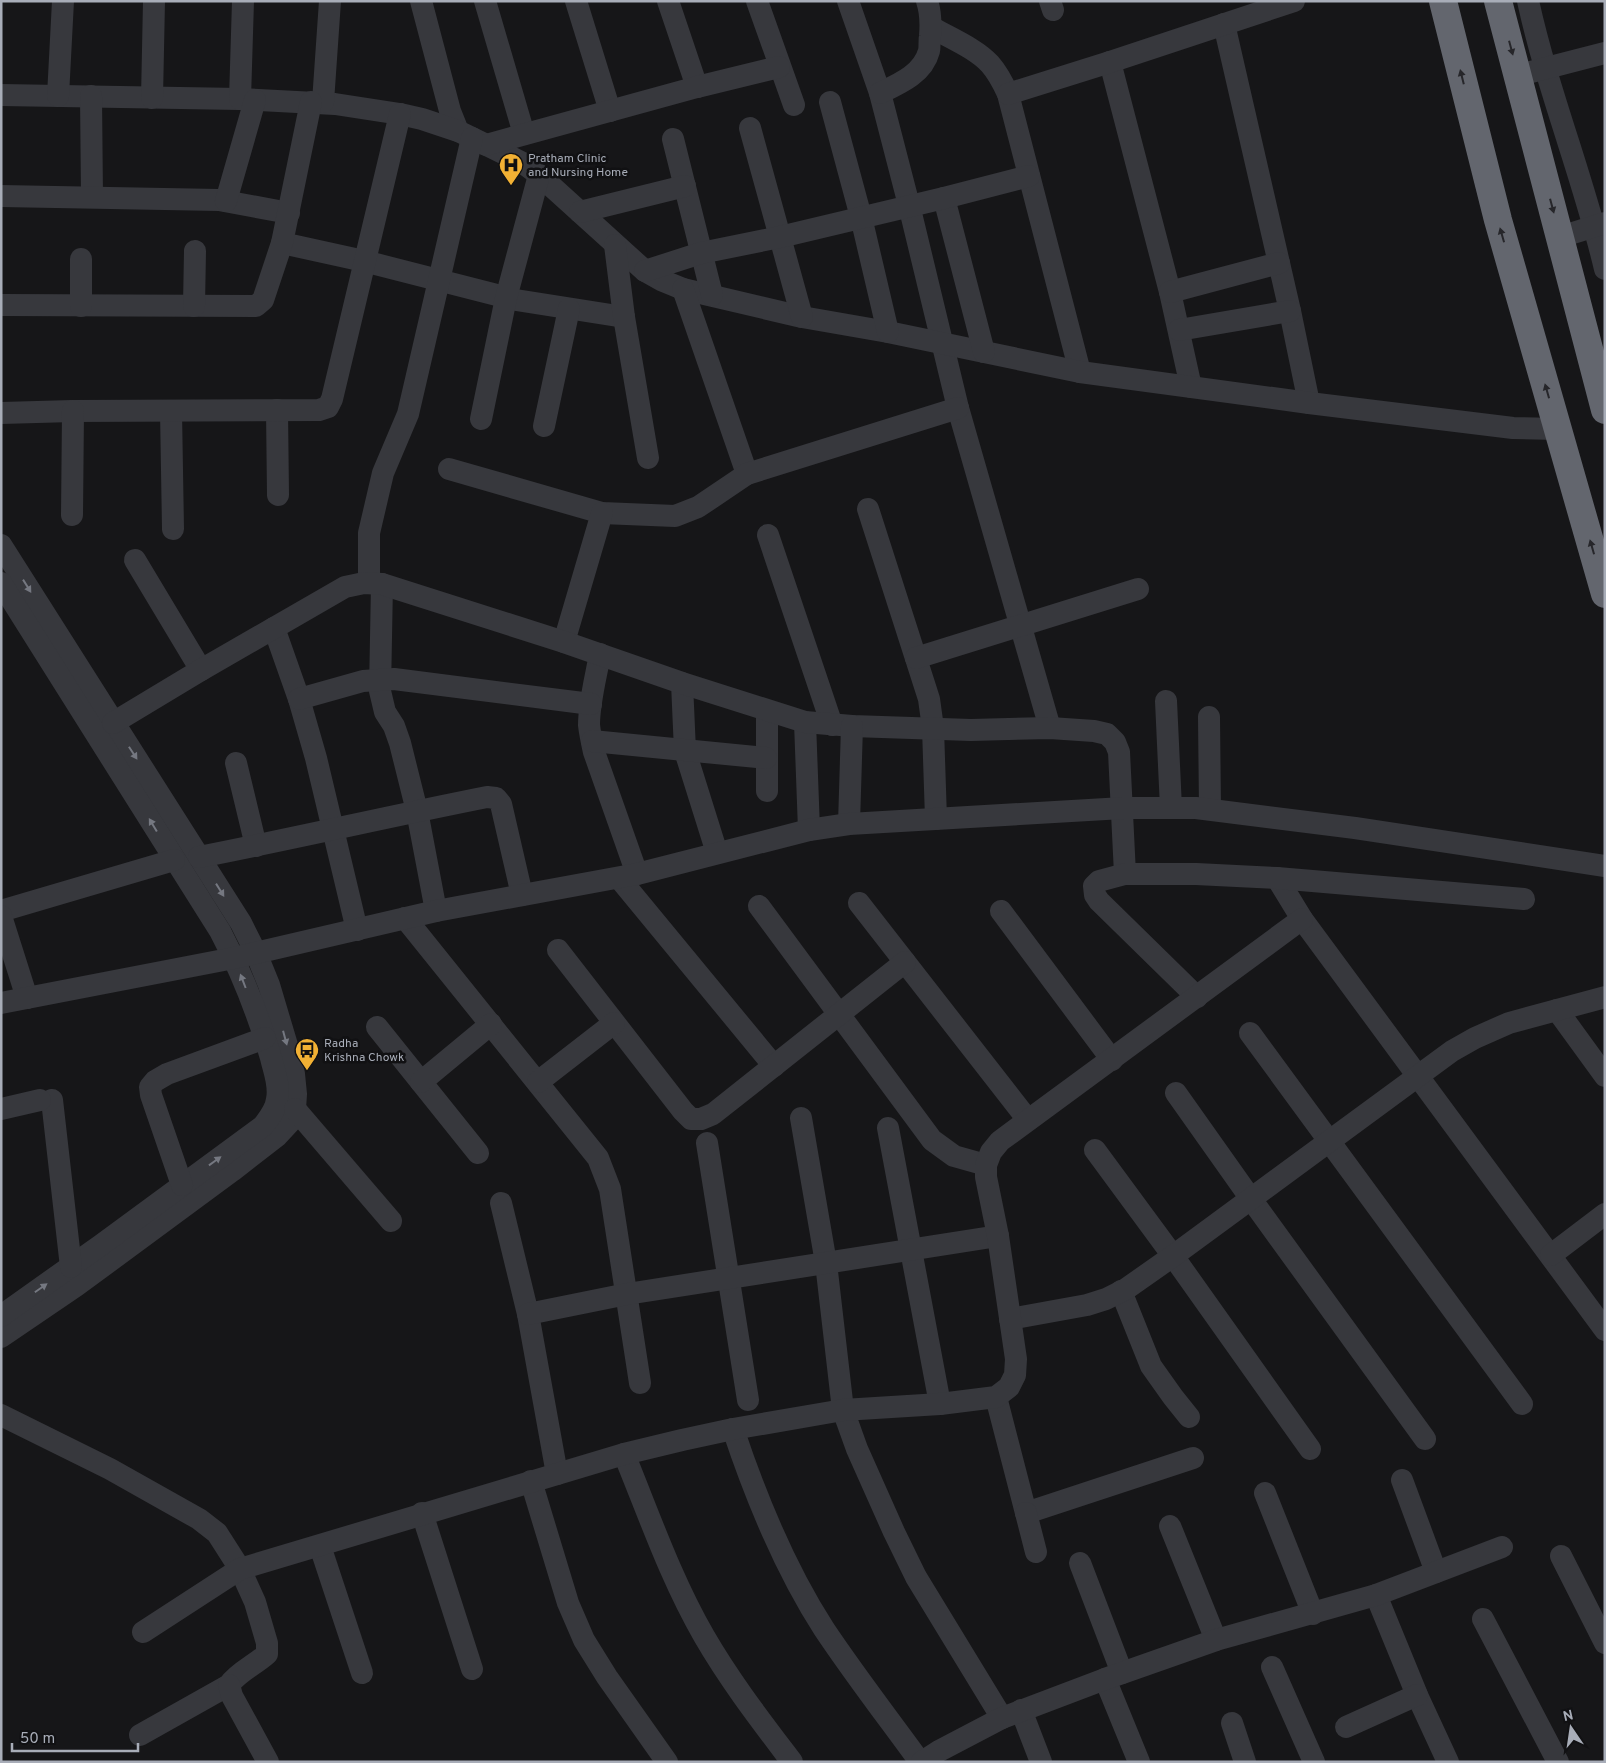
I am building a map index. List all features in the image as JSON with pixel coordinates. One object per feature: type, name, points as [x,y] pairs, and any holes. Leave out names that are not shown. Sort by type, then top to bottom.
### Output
[{"type":"highway","points":[[1443,1],[1498,220],[1605,594]]},
{"type":"highway","points":[[1498,1],[1603,398]]},
{"type":"street","points":[[58,96],[63,1]]},
{"type":"street","points":[[152,98],[154,1]]},
{"type":"street","points":[[226,200],[247,99],[243,1]]},
{"type":"street","points":[[1,305],[256,306],[263,300],[282,243],[317,102],[330,1]]},
{"type":"street","points":[[421,1],[450,112],[472,138]]},
{"type":"street","points":[[485,1],[524,134]]},
{"type":"street","points":[[576,1],[610,111]]},
{"type":"street","points":[[668,1],[697,87]]},
{"type":"street","points":[[757,1],[794,105]]},
{"type":"street","points":[[848,1],[880,93],[958,408],[1050,728]]},
{"type":"street","points":[[880,93],[904,81],[919,68],[928,52],[931,27],[930,9],[927,1]]},
{"type":"street","points":[[1008,94],[1294,1]]},
{"type":"street","points":[[1528,1],[1545,68],[1600,225],[1605,269]]},
{"type":"street","points":[[1224,24],[1290,311],[1309,403]]},
{"type":"street","points":[[931,27],[978,54],[998,76],[1008,94],[1080,372]]},
{"type":"street","points":[[1518,75],[1605,53]]},
{"type":"street","points":[[1110,62],[1170,292],[1191,387]]},
{"type":"street","points":[[472,138],[524,134],[779,67]]},
{"type":"street","points":[[1,95],[317,102],[400,114],[422,119],[472,138],[523,164],[539,175],[645,271],[683,289],[802,317],[888,332],[1080,372],[1513,428],[1558,429]]},
{"type":"street","points":[[91,96],[92,197]]},
{"type":"street","points":[[830,102],[861,217],[888,332]]},
{"type":"street","points":[[1,413],[320,410],[328,407],[332,400],[400,114]]},
{"type":"street","points":[[750,128],[802,317]]},
{"type":"street","points":[[436,911],[417,811],[400,743],[394,726],[385,712],[380,692],[375,584],[368,533],[383,473],[408,414],[472,138]]},
{"type":"street","points":[[673,139],[712,295]]},
{"type":"street","points":[[481,419],[506,298],[539,175]]},
{"type":"street","points":[[645,271],[701,253],[780,237],[1029,176]]},
{"type":"street","points":[[580,212],[685,186]]},
{"type":"street","points":[[1,196],[226,200],[289,213]]},
{"type":"street","points":[[944,198],[984,352]]},
{"type":"street","points":[[1560,237],[1600,225]]},
{"type":"street","points":[[282,243],[364,260],[506,298],[624,317]]},
{"type":"street","points":[[615,245],[624,317],[648,458]]},
{"type":"street","points":[[194,306],[195,251]]},
{"type":"street","points":[[81,306],[82,258]]},
{"type":"street","points":[[1170,292],[1279,263]]},
{"type":"street","points":[[683,289],[746,474]]},
{"type":"street","points":[[544,426],[568,309]]},
{"type":"street","points":[[1179,330],[1290,311]]},
{"type":"street","points":[[449,469],[602,513],[675,516],[698,507],[746,474],[958,408]]},
{"type":"street","points":[[277,410],[278,495]]},
{"type":"street","points":[[72,515],[73,411]]},
{"type":"street","points":[[171,411],[172,529]]},
{"type":"street","points":[[868,510],[929,699],[933,728],[936,819]]},
{"type":"street","points":[[564,642],[602,513]]},
{"type":"street","points":[[768,535],[842,726],[849,824]]},
{"type":"street","points":[[1,545],[241,923],[269,985],[289,1052],[296,1094],[295,1108],[290,1122],[277,1136],[76,1286],[1,1337]]},
{"type":"street","points":[[134,560],[201,670]]},
{"type":"street","points":[[1,583],[220,931],[234,958],[265,1038],[277,1078],[278,1099],[272,1114],[263,1126],[1,1316]]},
{"type":"street","points":[[113,723],[201,670],[345,588],[364,583],[375,584],[564,642],[766,711],[805,722],[842,726],[971,730],[1050,728],[1094,731],[1107,734],[1115,742],[1119,752],[1126,874]]},
{"type":"street","points":[[916,658],[1138,589]]},
{"type":"street","points":[[274,628],[299,698],[334,830],[357,930]]},
{"type":"street","points":[[600,654],[589,724],[628,876],[774,1066]]},
{"type":"street","points":[[299,698],[363,681],[394,679],[591,704]]},
{"type":"street","points":[[682,683],[685,751],[717,853]]},
{"type":"street","points":[[1166,701],[1171,808]]},
{"type":"street","points":[[766,711],[767,791]]},
{"type":"street","points":[[1209,717],[1210,809]]},
{"type":"street","points":[[805,722],[808,830]]},
{"type":"street","points":[[592,741],[766,758]]},
{"type":"street","points":[[236,763],[256,846]]},
{"type":"street","points":[[199,857],[487,797],[496,798],[501,804],[522,895]]},
{"type":"street","points":[[1,1003],[234,958],[436,911],[628,876],[808,830],[849,824],[1123,808],[1210,809],[1384,832],[1605,866]]},
{"type":"street","points":[[1,910],[174,860]]},
{"type":"street","points":[[1196,997],[1099,901],[1095,895],[1094,886],[1099,881],[1126,874],[1196,874],[1277,878],[1524,899]]},
{"type":"street","points":[[1277,878],[1302,919],[1605,1330]]},
{"type":"street","points":[[859,903],[1028,1120]]},
{"type":"street","points":[[759,906],[840,1013],[932,1140],[954,1156],[986,1165]]},
{"type":"street","points":[[1001,911],[1112,1060]]},
{"type":"street","points":[[1,916],[27,998]]},
{"type":"street","points":[[405,918],[598,1158],[610,1189],[640,1383]]},
{"type":"street","points":[[143,1632],[240,1569],[624,1454],[733,1429],[843,1410],[940,1404],[996,1397],[1009,1387],[1016,1375],[1016,1359],[998,1236],[986,1177],[986,1165],[991,1152],[1000,1141],[1028,1120],[1302,919]]},
{"type":"street","points":[[558,950],[683,1111],[691,1118],[701,1119],[714,1114],[905,962]]},
{"type":"street","points":[[1010,1319],[1087,1305],[1120,1292],[1174,1256],[1452,1051],[1475,1038],[1509,1023],[1605,997]]},
{"type":"street","points":[[1557,1010],[1605,1076]]},
{"type":"street","points":[[538,1082],[614,1023]]},
{"type":"street","points":[[421,1082],[491,1024]]},
{"type":"street","points":[[377,1026],[478,1153]]},
{"type":"street","points":[[1250,1032],[1522,1404]]},
{"type":"street","points":[[182,1185],[151,1095],[150,1087],[155,1081],[167,1074],[265,1038]]},
{"type":"street","points":[[1176,1093],[1425,1439]]},
{"type":"street","points":[[1,1109],[46,1100],[71,1267]]},
{"type":"street","points":[[295,1108],[391,1221]]},
{"type":"street","points":[[800,1118],[826,1263],[843,1410],[857,1449],[916,1578],[1012,1714],[1041,1762]]},
{"type":"street","points":[[888,1128],[940,1404]]},
{"type":"street","points":[[707,1143],[748,1400]]},
{"type":"street","points":[[1095,1150],[1174,1256],[1310,1449]]},
{"type":"street","points":[[501,1203],[528,1314],[557,1474]]},
{"type":"street","points":[[1550,1254],[1603,1219]]},
{"type":"street","points":[[528,1314],[627,1294],[998,1236]]},
{"type":"street","points":[[1120,1292],[1151,1366],[1172,1398],[1189,1418]]},
{"type":"street","points":[[996,1397],[1036,1552]]},
{"type":"street","points":[[1,1415],[110,1469],[199,1519],[217,1533],[240,1569],[255,1602],[267,1643],[266,1654],[233,1679],[229,1685],[140,1735]]},
{"type":"street","points":[[733,1429],[752,1485],[799,1586],[824,1629],[927,1760],[1012,1714],[1114,1676],[1216,1640],[1376,1595],[1502,1547]]},
{"type":"street","points":[[624,1454],[680,1590],[704,1636],[728,1676],[792,1762]]},
{"type":"street","points":[[1026,1513],[1193,1458]]},
{"type":"street","points":[[1402,1480],[1436,1572]]},
{"type":"street","points":[[531,1481],[568,1603],[584,1640],[607,1677],[667,1762]]},
{"type":"street","points":[[1265,1494],[1312,1614]]},
{"type":"street","points":[[422,1513],[472,1669]]},
{"type":"street","points":[[1170,1526],[1216,1640]]},
{"type":"street","points":[[320,1546],[362,1673]]},
{"type":"street","points":[[1561,1556],[1605,1643]]},
{"type":"street","points":[[1080,1563],[1139,1762]]},
{"type":"street","points":[[1376,1595],[1417,1695],[1448,1762]]},
{"type":"street","points":[[1483,1619],[1558,1762]]},
{"type":"street","points":[[1272,1666],[1314,1762]]},
{"type":"street","points":[[229,1685],[232,1696],[268,1762]]},
{"type":"street","points":[[1346,1727],[1417,1695]]},
{"type":"street","points":[[1232,1723],[1245,1762]]},
{"type":"place","name":"Pratham Clinic and Nursing Home","points":[[511,186]]},
{"type":"place","name":"Radha Krishna Chowk","points":[[307,1071]]}]
